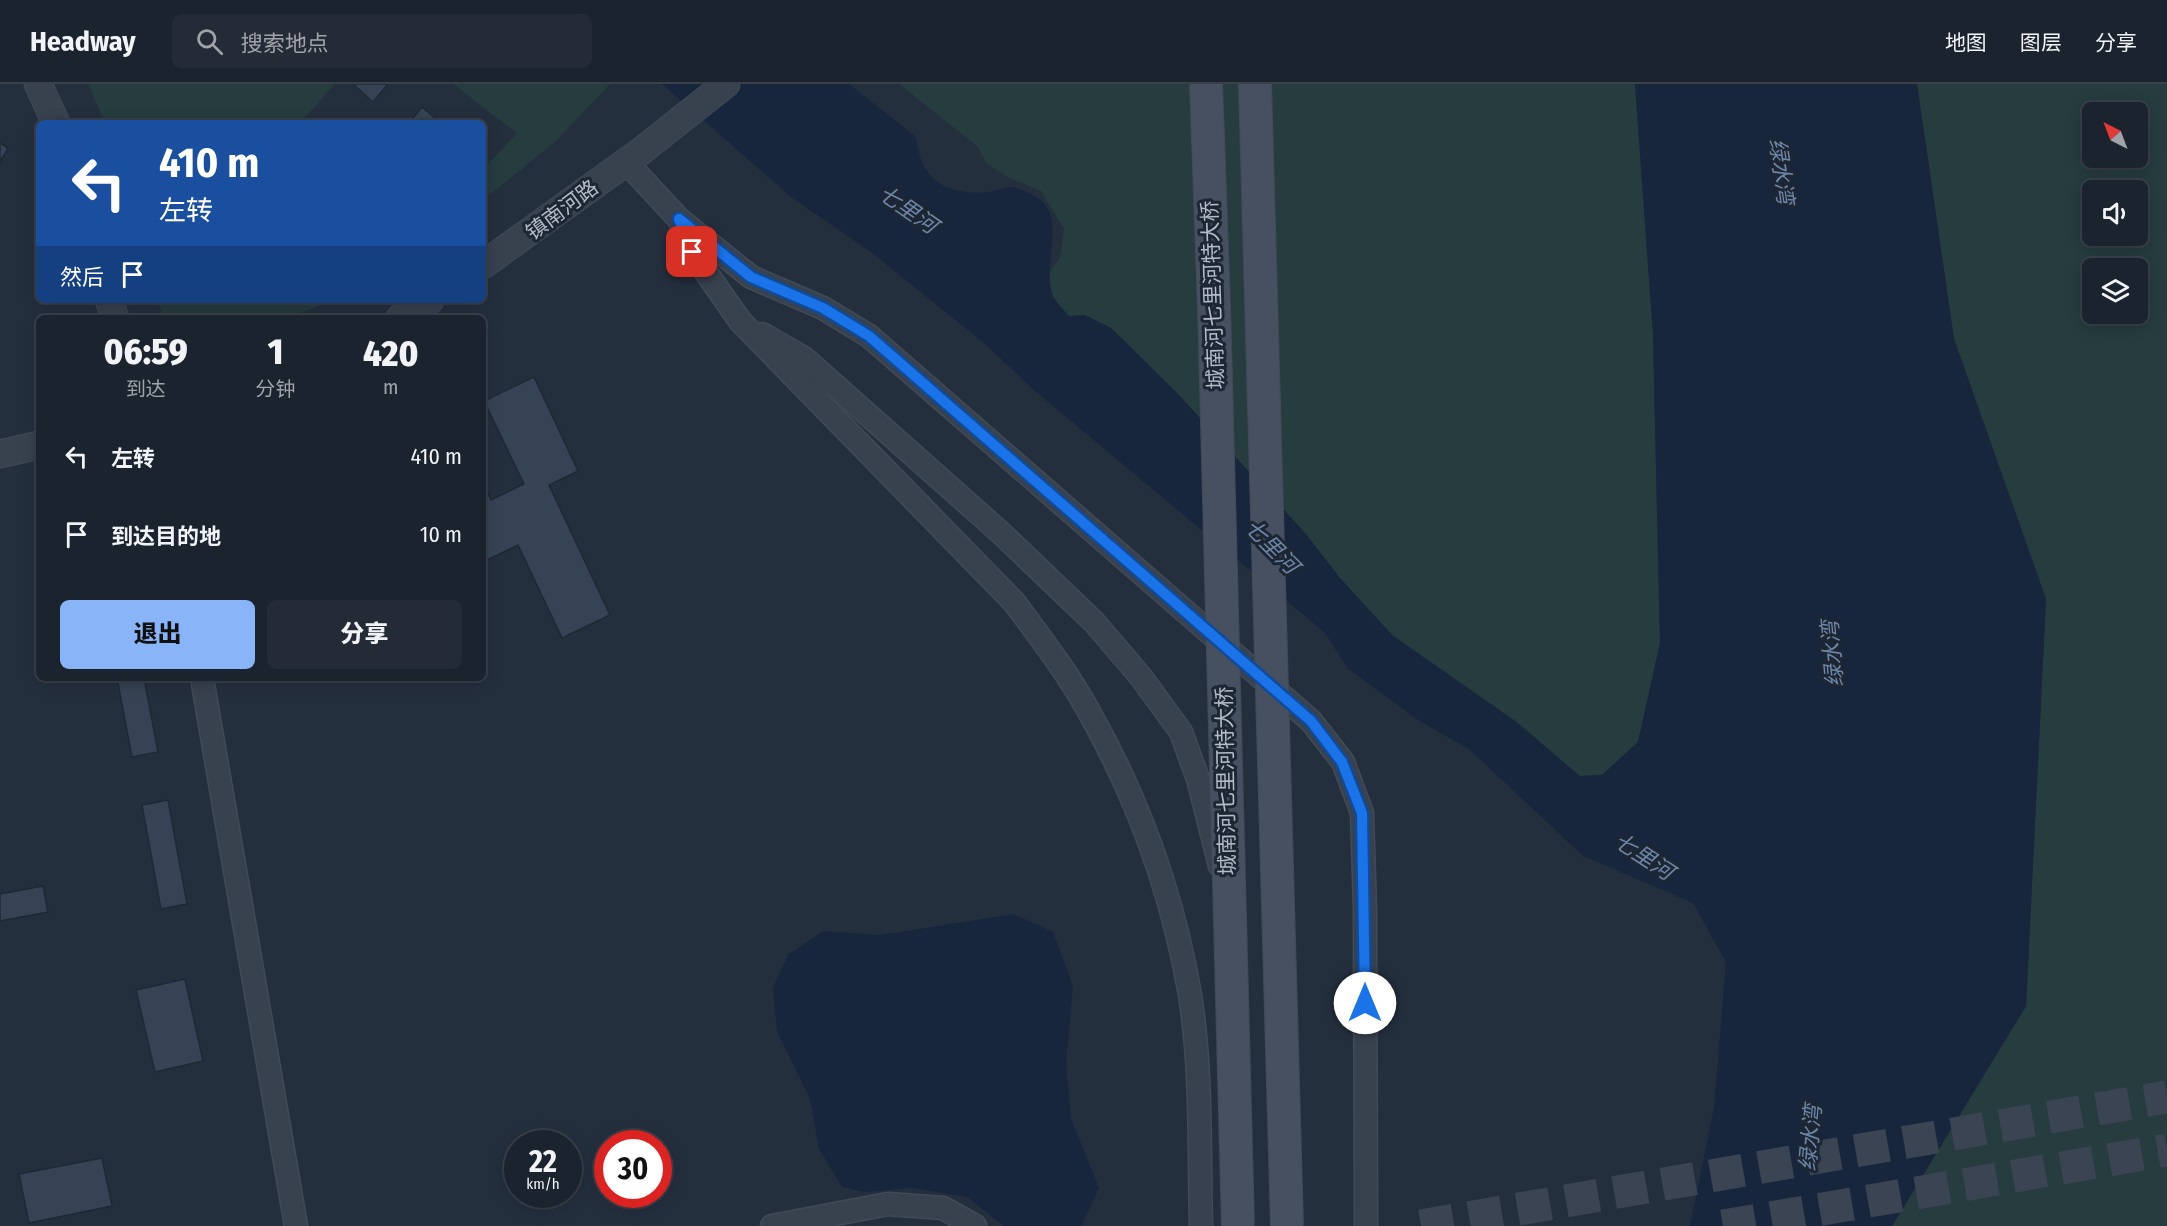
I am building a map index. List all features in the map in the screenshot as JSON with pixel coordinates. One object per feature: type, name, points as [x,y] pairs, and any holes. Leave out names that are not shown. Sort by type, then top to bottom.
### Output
[{"type":"main road","name":"城南河七里河特大桥","points":[[1206,84],[1238,1226]]},
{"type":"main road","points":[[1255,84],[1287,1226]]},
{"type":"street","points":[[38,84],[55,120]]},
{"type":"street","name":"镇南河路","points":[[486,263],[520,241],[633,157],[726,84]]},
{"type":"street","points":[[633,157],[679,219],[751,277],[823,308],[869,336],[1311,721],[1342,762],[1362,813],[1365,910],[1366,1226]]},
{"type":"street","points":[[679,219],[692,252],[740,321],[1014,602],[1088,709],[1114,760],[1146,834],[1172,912],[1190,996],[1197,1071],[1201,1226]]},
{"type":"street","points":[[405,315],[425,303]]},
{"type":"street","points":[[740,321],[804,358],[1001,533],[1094,622],[1141,677],[1180,732],[1198,778],[1229,904]]},
{"type":"street","points":[[0,454],[36,446]]},
{"type":"street","points":[[203,681],[296,1226]]},
{"type":"street","points":[[772,1226],[888,1204],[943,1208],[975,1226]]},
{"type":"green space","points":[[88,84],[335,84],[303,120],[104,120]]},
{"type":"green space","points":[[453,84],[610,84],[555,142],[486,198],[486,166],[517,133]]},
{"type":"green space","points":[[899,84],[1635,84],[1653,334],[1660,643],[1638,742],[1602,775],[1580,776],[1515,721],[1392,635],[1340,578],[1305,533],[1178,394],[1111,328],[1085,315],[1069,317],[1052,296],[1049,273],[1060,258],[1064,229],[1041,191],[1009,178],[986,163],[977,146]]},
{"type":"green space","points":[[1917,84],[2167,84],[2167,1226],[1892,1226],[2026,1006],[2046,599],[1954,339]]},
{"type":"green space","points":[[159,303],[326,303],[296,315],[162,315]]},
{"type":"water","points":[[662,84],[849,84],[916,137],[923,165],[939,182],[949,188],[974,193],[1012,187],[1038,198],[1047,206],[1053,229],[1050,270],[1052,294],[1069,316],[1085,315],[1111,328],[1178,394],[1305,533],[1340,578],[1392,635],[1515,721],[1580,776],[1602,775],[1638,742],[1660,643],[1653,334],[1635,84],[1917,84],[1954,339],[2046,599],[2026,1006],[1892,1226],[1690,1226],[1714,1107],[1726,962],[1693,903],[1583,856],[1469,749],[1421,722],[1348,669],[1325,633],[1035,391],[984,343],[871,252],[791,197]]},
{"type":"water","points":[[1014,914],[1053,932],[1073,986],[1066,1063],[1071,1119],[1099,1188],[1081,1226],[1004,1226],[967,1197],[912,1188],[865,1192],[842,1187],[819,1149],[810,1099],[777,1031],[773,988],[788,955],[823,931],[881,935]]},
{"type":"building","points":[[353,84],[388,84],[373,102]]},
{"type":"building","points":[[422,107],[437,120],[411,120]]},
{"type":"building","points":[[0,143],[8,148],[0,162]]},
{"type":"building","points":[[534,377],[578,471],[549,485],[610,615],[562,638],[518,545],[486,561],[486,489],[491,500],[524,484],[486,405],[486,400]]},
{"type":"building","points":[[118,681],[145,681],[158,752],[132,757]]},
{"type":"building","points":[[168,800],[187,904],[161,909],[142,805]]},
{"type":"building","points":[[43,886],[48,912],[0,921],[0,894]]},
{"type":"building","points":[[185,979],[203,1061],[155,1072],[136,990]]},
{"type":"building","points":[[102,1158],[112,1206],[29,1223],[19,1174]]},
{"type":"tunnel","points":[[1421,1226],[2167,1097]]},
{"type":"tunnel","points":[[1723,1226],[2167,1150]]},
{"type":"route","points":[[692,252],[679,219],[751,277],[823,308],[869,336],[1311,721],[1342,762],[1362,813],[1365,1003]]},
{"type":"water label","name":"绿水湾","points":[[1782,171]]},
{"type":"water label","name":"七里河","points":[[908,209]]},
{"type":"water label","name":"七里河","points":[[1272,546]]},
{"type":"water label","name":"绿水湾","points":[[1832,654]]},
{"type":"water label","name":"七里河","points":[[1644,856]]},
{"type":"water label","name":"绿水湾","points":[[1810,1138]]}]
